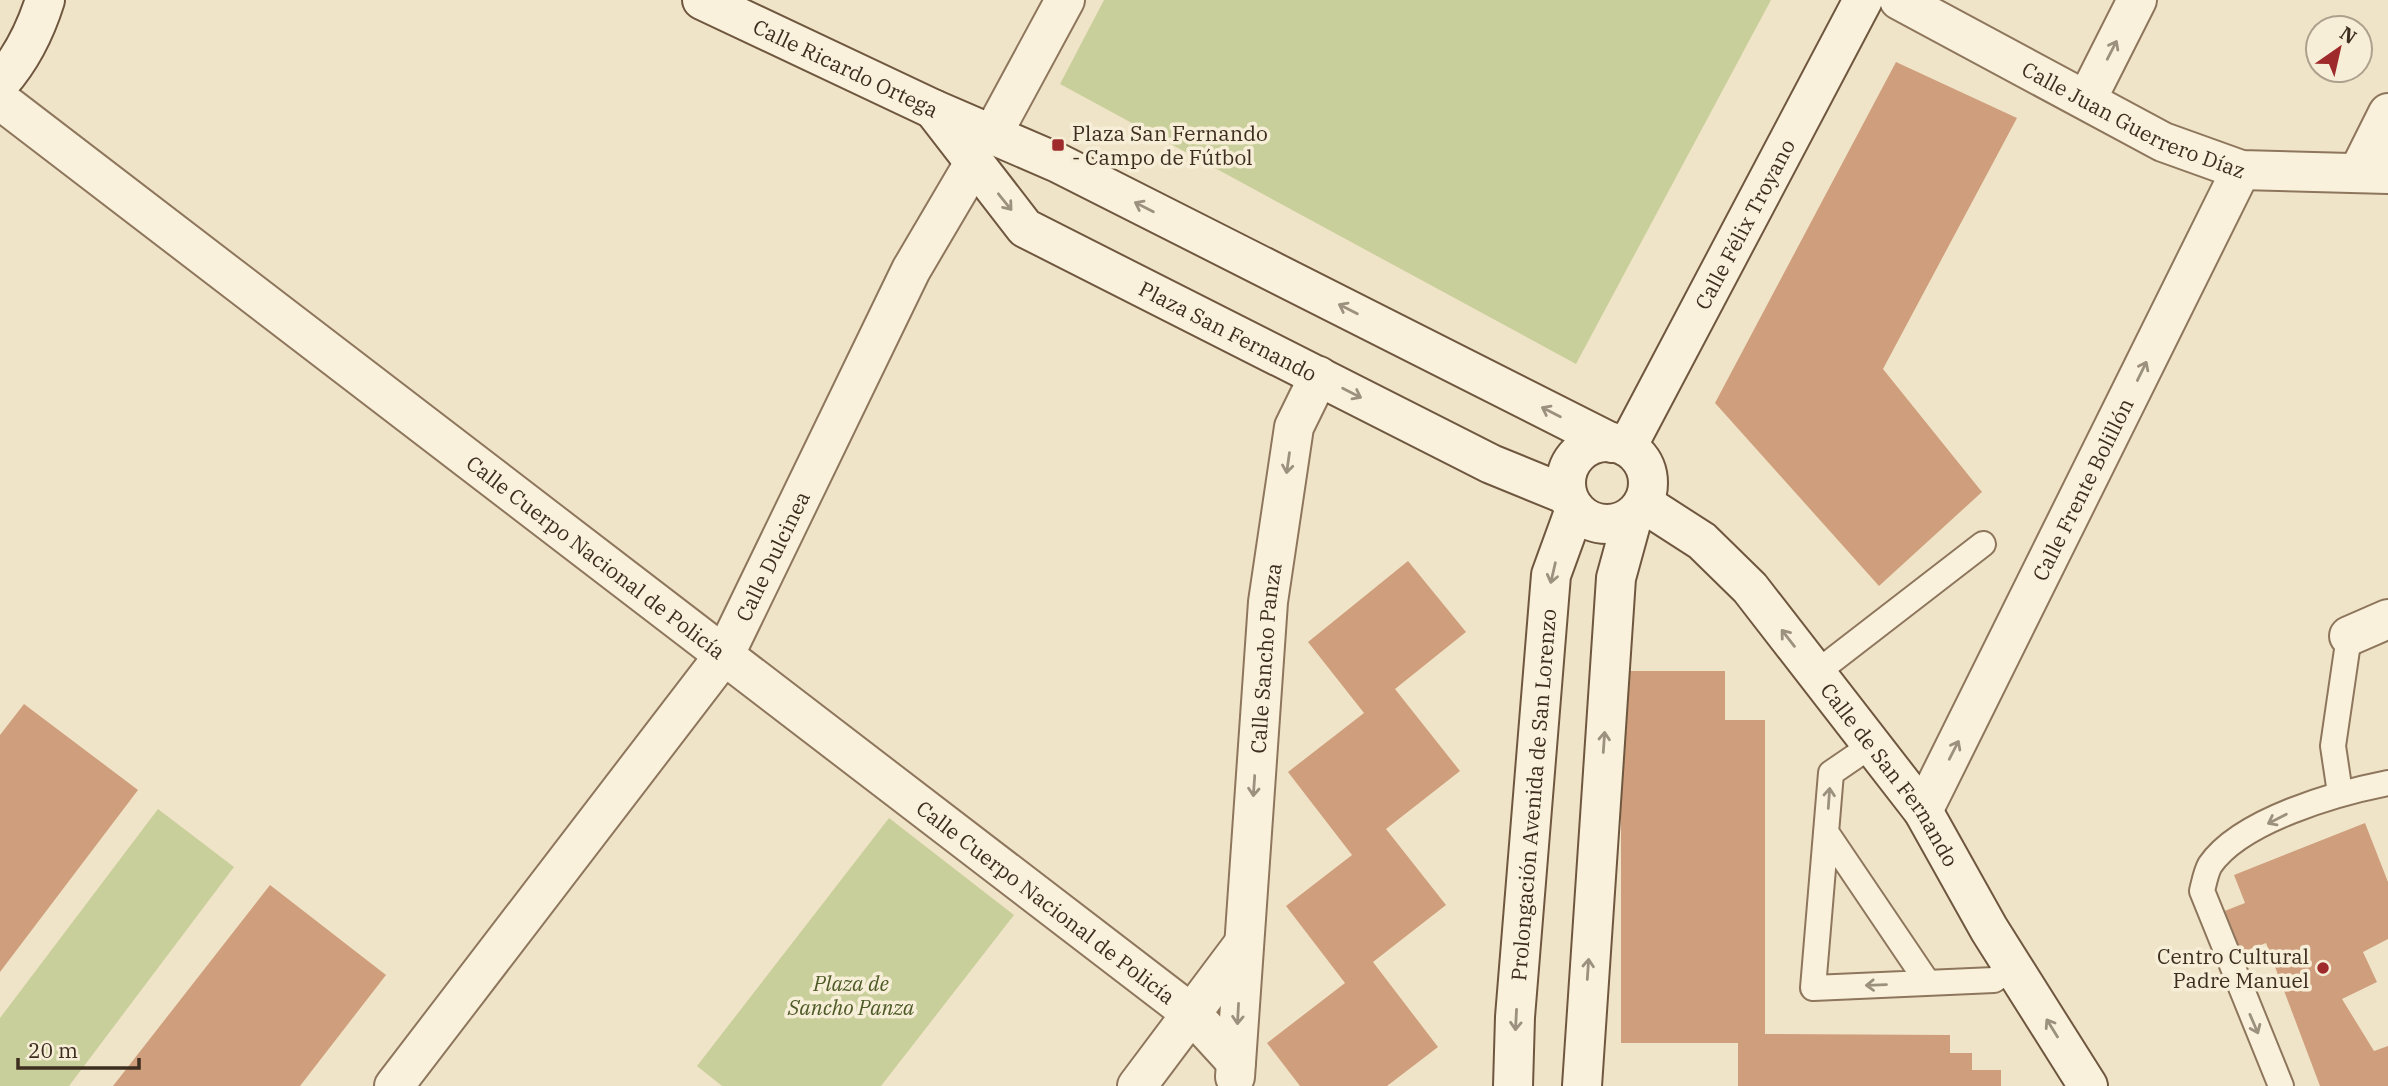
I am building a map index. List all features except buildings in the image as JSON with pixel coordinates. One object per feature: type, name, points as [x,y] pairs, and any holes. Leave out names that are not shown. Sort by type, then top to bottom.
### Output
[{"type":"street","points":[[0,83],[17,63],[36,29],[45,0]]},
{"type":"street","name":"Calle Ricardo Ortega","points":[[702,0],[933,109],[983,148]]},
{"type":"street","name":"Calle Dulcinea","points":[[394,1086],[725,654],[911,270],[1065,0]]},
{"type":"street","name":"Calle Félix Troyano","points":[[1619,445],[1863,0]]},
{"type":"street","name":"Calle Juan Guerrero Díaz","points":[[1899,0],[2163,142],[2241,170],[2373,173]]},
{"type":"street","points":[[2087,99],[2137,0]]},
{"type":"street","name":"Calle Cuerpo Nacional de Policía","points":[[0,100],[1192,1014],[1235,1074]]},
{"type":"street","points":[[2373,173],[2388,113]]},
{"type":"street","points":[[983,148],[1619,445],[1639,458],[1647,472],[1648,488],[1616,578],[1582,1086]]},
{"type":"street","name":"Plaza San Fernando","points":[[983,148],[1025,228],[1571,502]]},
{"type":"street","name":"Calle Frente Bolillón","points":[[1923,811],[2241,170]]},
{"type":"street","name":"Calle Sancho Panza","points":[[1235,1074],[1268,602],[1294,427],[1319,376]]},
{"type":"street","points":[[1619,445],[1595,444],[1581,451],[1570,463],[1566,479],[1571,502],[1587,520],[1602,524],[1619,523],[1638,510]]},
{"type":"street","name":"Prolongación Avenida de San Lorenzo","points":[[1513,1086],[1515,1017],[1551,575],[1571,502]]},
{"type":"street","name":"Calle de San Fernando","points":[[1638,510],[1702,541],[1741,579],[1816,673],[1923,811],[2013,967],[2088,1086]]},
{"type":"street","points":[[2349,636],[2388,619]]},
{"type":"street","points":[[1137,1086],[1242,946]]},
{"type":"lane","points":[[1816,673],[1983,544]]},
{"type":"lane","points":[[2340,793],[2333,746],[2349,636]]},
{"type":"lane","points":[[1872,745],[1830,772],[1813,988],[1994,980],[2013,967]]},
{"type":"lane","points":[[2281,1086],[2202,891],[2210,866],[2236,840],[2308,804],[2340,793],[2388,783]]},
{"type":"lane","points":[[1826,832],[1928,983]]},
{"type":"green space","points":[[1104,0],[1771,0],[1576,364],[1060,84]]},
{"type":"green space","points":[[158,809],[234,867],[69,1086],[0,1086],[0,1018]]},
{"type":"green space","name":"Plaza de Sancho Panza","points":[[889,818],[1014,915],[881,1086],[722,1086],[697,1066]]},
{"type":"place","name":"Plaza San Fernando - Campo de Fútbol","points":[[1058,145]]},
{"type":"place","name":"Centro Cultural Padre Manuel","points":[[2323,968]]}]
